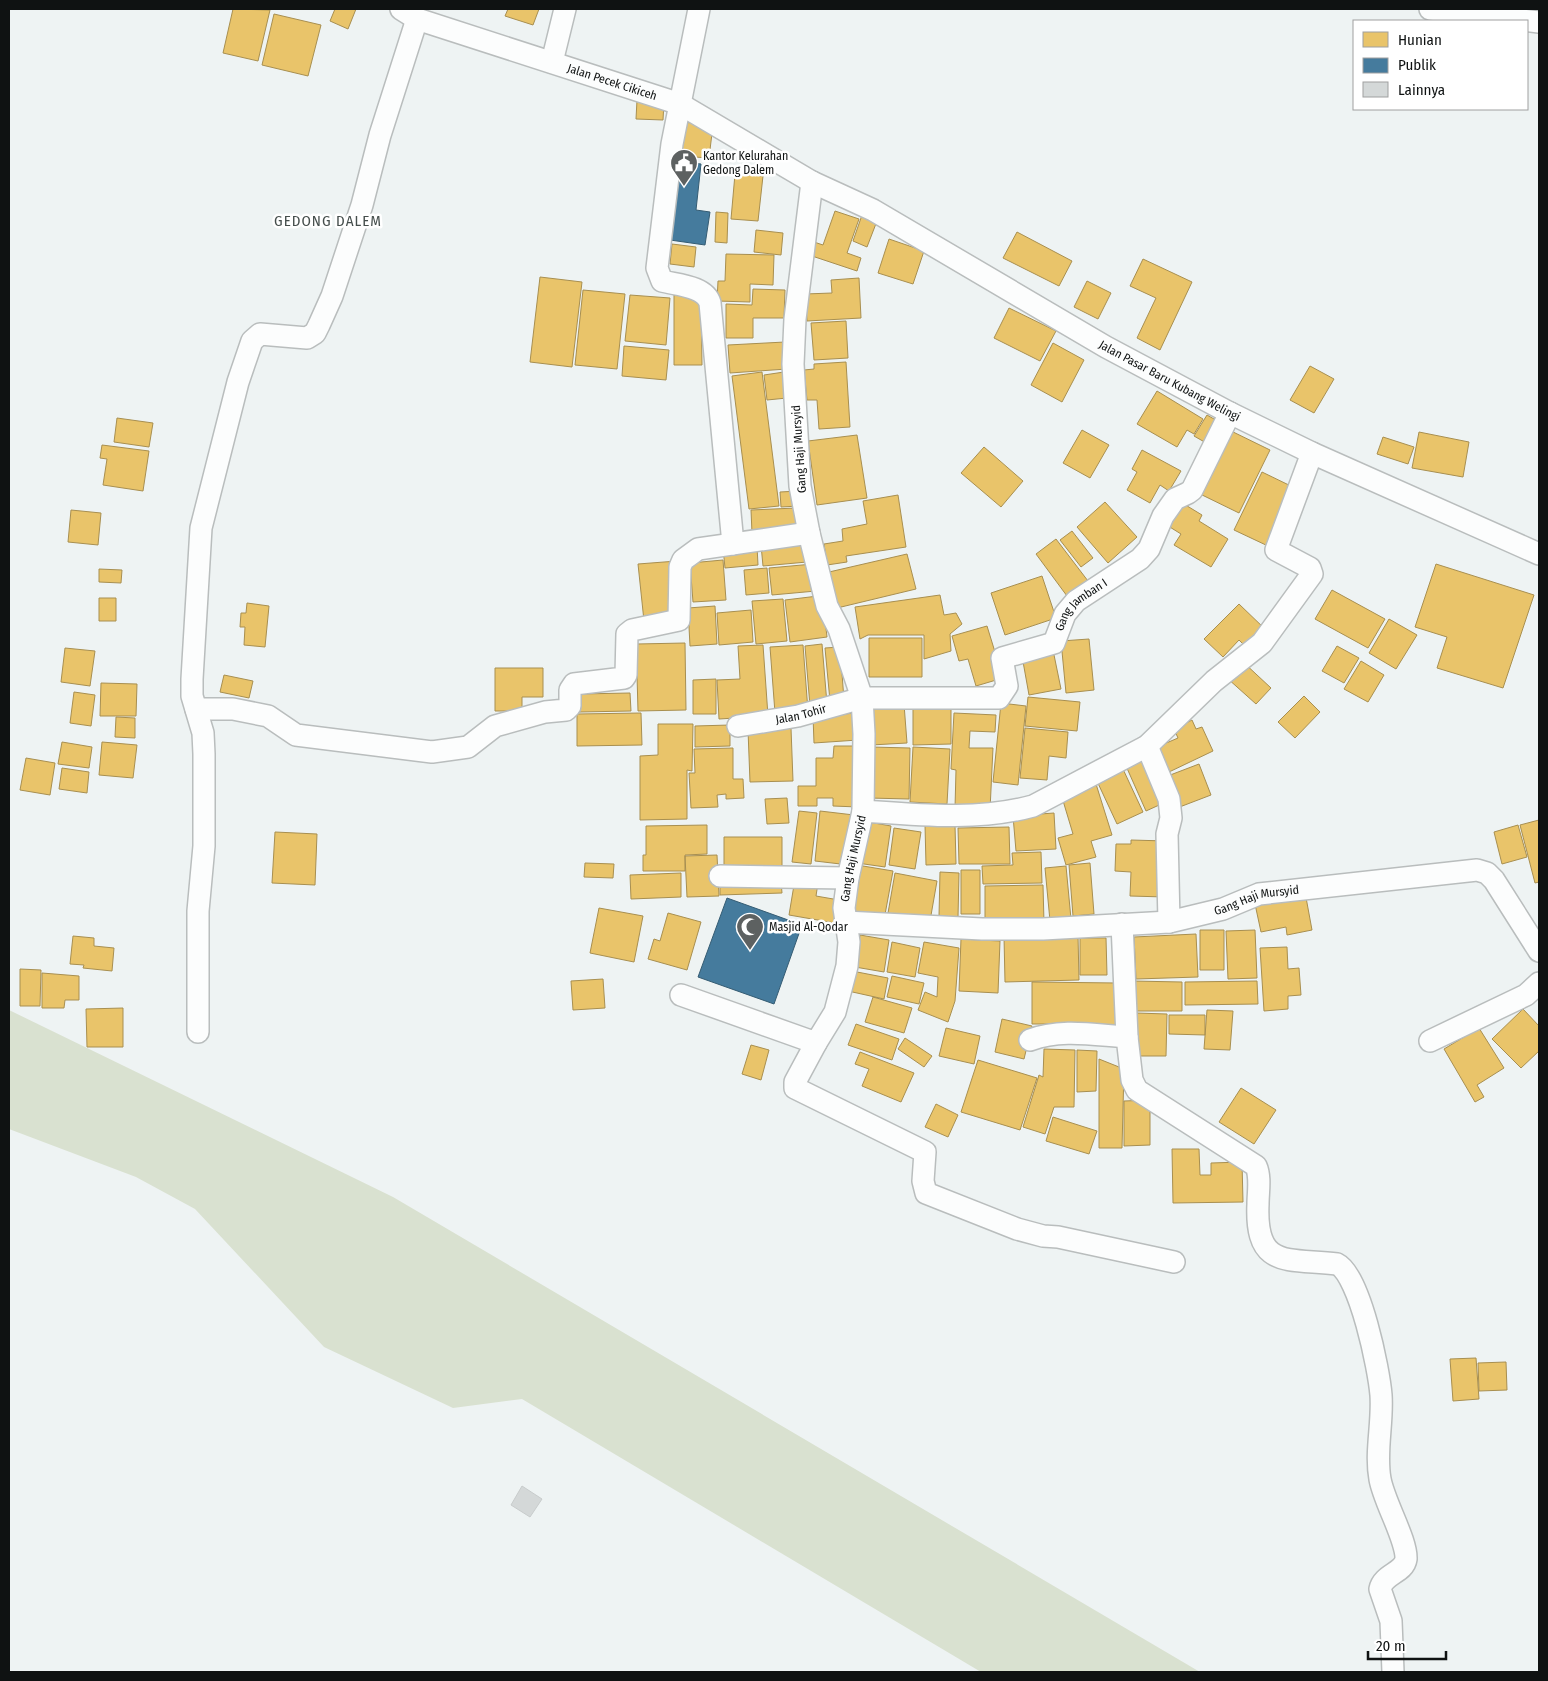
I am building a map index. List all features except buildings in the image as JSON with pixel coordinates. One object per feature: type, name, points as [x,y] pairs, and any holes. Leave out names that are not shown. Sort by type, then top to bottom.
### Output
[{"type":"street","points":[[552,62],[565,9]]},
{"type":"street","points":[[699,9],[672,144],[657,268],[662,280],[701,291],[709,298],[733,544]]},
{"type":"street","points":[[1430,9],[1522,20]]},
{"type":"street","points":[[198,1032],[198,911],[204,846],[204,754],[203,734],[192,696],[192,679],[201,528],[238,382],[252,341],[260,334],[307,338],[315,334],[332,296],[362,205],[409,14]]},
{"type":"street","name":"Jalan Pecek Cikiceh","points":[[409,14],[680,104],[812,182]]},
{"type":"street","name":"Jalan Pasar Baru Kubang Welingi","points":[[812,182],[873,210],[1106,347],[1230,413],[1312,453],[1539,554]]},
{"type":"street","name":"Gang Haji Mursyid","points":[[812,182],[797,286],[793,364],[800,486],[809,533],[828,606],[839,629],[862,698],[863,812],[848,878],[844,922],[1043,930],[1169,922],[1223,909],[1259,894],[1477,870],[1487,873],[1494,880],[1536,939]]},
{"type":"street","name":"Gang Jamban I","points":[[862,698],[999,698],[1007,686],[1002,658],[1054,643],[1065,614],[1076,601],[1140,559],[1149,550],[1163,516],[1175,499],[1188,494],[1192,490],[1230,413]]},
{"type":"street","points":[[863,812],[965,816],[1017,810],[1033,806],[1147,746],[1214,681],[1262,643],[1312,574],[1310,568],[1276,550],[1312,453]]},
{"type":"street","points":[[196,709],[233,709],[268,716],[296,735],[317,739],[432,752],[468,747],[495,726],[545,712],[566,710],[570,706],[570,690],[574,684],[624,678],[626,675],[626,634],[632,630],[679,620],[680,567],[683,560],[698,549],[809,533]]},
{"type":"street","name":"Jalan Tohir","points":[[738,726],[798,716],[862,698]]},
{"type":"street","points":[[1147,746],[1169,799],[1171,818],[1167,834],[1169,922]]},
{"type":"street","points":[[720,876],[848,878]]},
{"type":"street","points":[[844,922],[849,942],[846,966],[835,1012],[795,1082],[795,1088],[925,1152],[923,1181],[926,1193],[1017,1229],[1043,1236],[1058,1237],[1174,1262]]},
{"type":"street","points":[[1122,924],[1127,1038],[1132,1080],[1137,1090],[1256,1166],[1258,1176],[1258,1231],[1278,1258],[1286,1261],[1340,1266],[1356,1292],[1371,1341],[1381,1394],[1381,1482],[1386,1502],[1405,1548],[1406,1560],[1403,1567],[1386,1578],[1380,1589],[1391,1621],[1393,1672]]},
{"type":"street","points":[[1430,1041],[1526,995],[1539,984]]},
{"type":"street","points":[[681,995],[816,1043]]},
{"type":"street","points":[[1030,1040],[1044,1034],[1127,1038]]},
{"type":"green space","points":[[9,1010],[393,1197],[1200,1672],[981,1672],[522,1399],[453,1408],[324,1347],[195,1209],[136,1177],[9,1129]]},
{"type":"place","name":"Kantor Kelurahan Gedong Dalem","points":[[684,187]]},
{"type":"place","name":"Masjid Al-Qodar","points":[[750,951]]},
{"type":"district","name":"GEDONG DALEM","points":[[328,221]]}]
